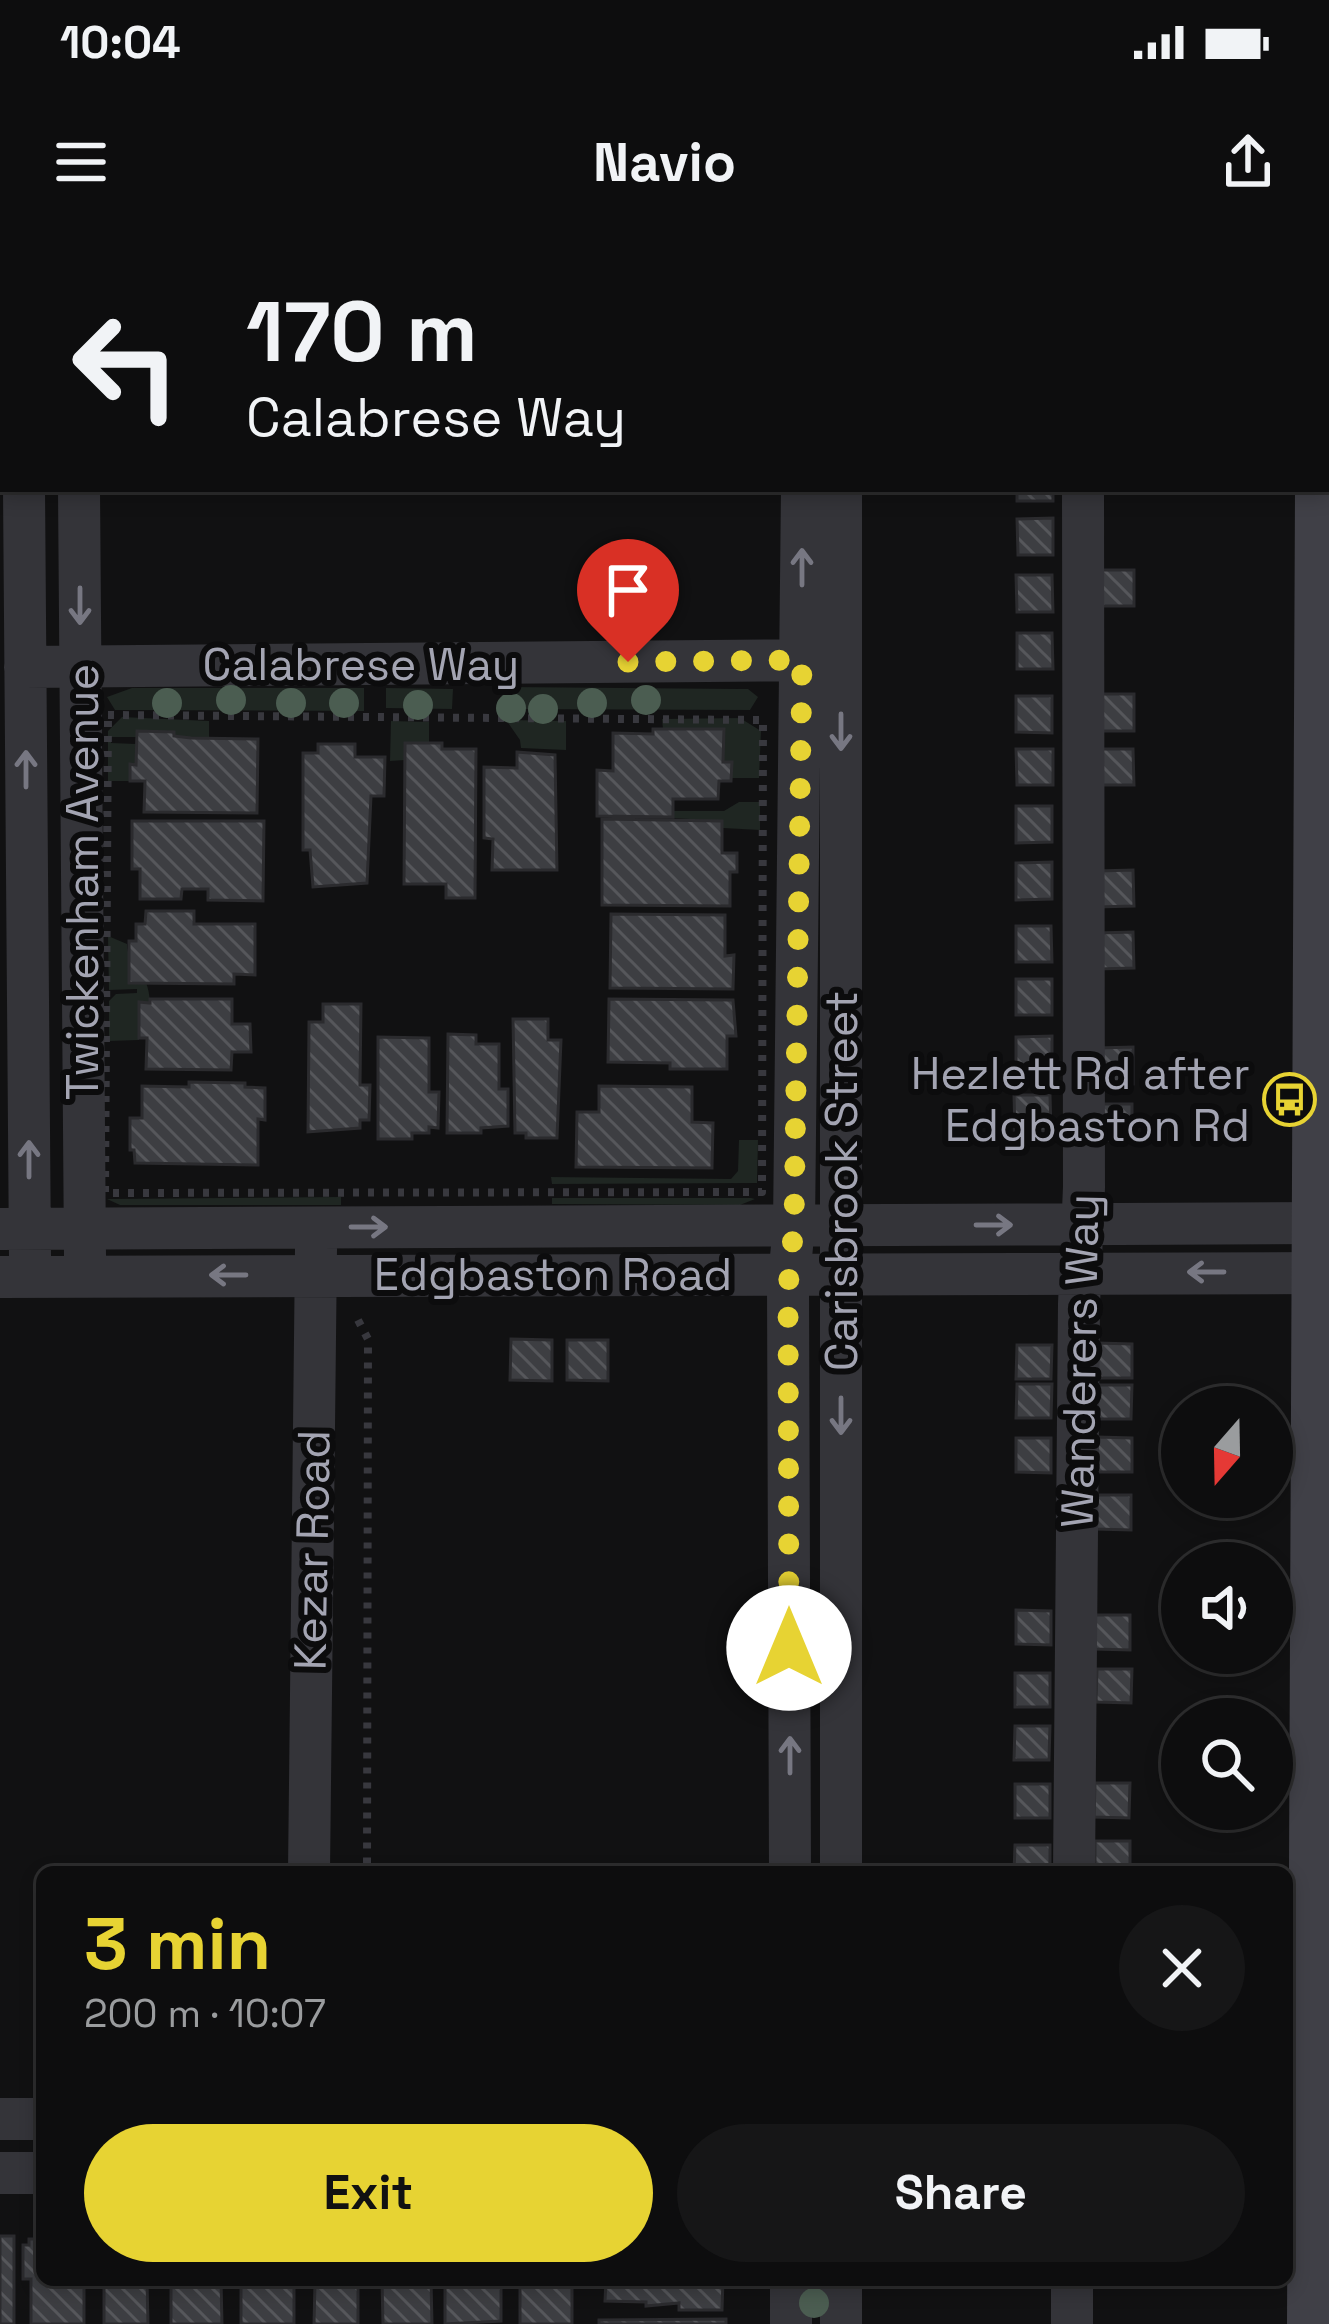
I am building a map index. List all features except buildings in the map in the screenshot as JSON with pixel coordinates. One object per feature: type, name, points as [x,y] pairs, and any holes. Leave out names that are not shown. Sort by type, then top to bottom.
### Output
[{"type":"main road","points":[[1317,2324],[1302,2147],[1322,1248],[1325,492]]},
{"type":"street","name":"Twickenham Avenue","points":[[15,1276],[26,667],[24,492]]},
{"type":"street","name":"Twickenham Avenue","points":[[79,492],[85,1276]]},
{"type":"street","name":"Carisbrook Street","points":[[802,492],[822,660],[841,1225],[841,1866]]},
{"type":"street","name":"Carisbrook Street","points":[[790,1866],[788,1274],[822,660],[841,492]]},
{"type":"street","name":"Wanderers Way","points":[[1074,1866],[1082,1224],[1083,492]]},
{"type":"street","name":"Calabrese Way","points":[[26,667],[822,660]]},
{"type":"street","name":"Edgbaston Road","points":[[15,1229],[1082,1224],[1322,1248]]},
{"type":"street","name":"Kezar Road","points":[[309,1866],[317,1228]]},
{"type":"street","name":"Edgbaston Road","points":[[15,1276],[1081,1271],[1322,1248]]},
{"type":"street","points":[[0,2119],[36,2119]]},
{"type":"street","points":[[0,2173],[36,2173]]},
{"type":"street","points":[[790,2324],[791,2286]]},
{"type":"street","points":[[841,2286],[841,2324]]},
{"type":"street","points":[[1072,2286],[1072,2324]]},
{"type":"path","points":[[762,1192],[105,1193],[108,715],[763,720]]},
{"type":"path","points":[[357,1320],[368,1339],[367,1866]]},
{"type":"shaded area","points":[[504,687],[748,689],[758,697],[750,710],[504,709]]},
{"type":"shaded area","points":[[132,688],[364,688],[364,711],[115,710],[107,697]]},
{"type":"shaded area","points":[[386,688],[453,689],[452,709],[386,708]]},
{"type":"shaded area","points":[[122,717],[209,721],[209,739],[138,731],[137,737],[111,737],[111,743],[136,744],[136,765],[130,765],[130,781],[108,781],[108,731]]},
{"type":"shaded area","points":[[740,718],[761,731],[759,778],[731,778],[732,763],[723,762],[723,730],[663,729],[662,719]]},
{"type":"shaded area","points":[[506,720],[566,721],[566,750],[521,748]]},
{"type":"shaded area","points":[[391,721],[429,722],[429,743],[406,743],[405,760],[390,761]]},
{"type":"shaded area","points":[[739,802],[760,802],[760,830],[723,828],[722,821],[673,818],[673,811],[724,811]]},
{"type":"shaded area","points":[[108,936],[127,944],[149,992],[150,1003],[139,1003],[139,1040],[109,1041],[109,1001],[116,994],[137,993],[137,989],[109,990]]},
{"type":"shaded area","points":[[739,1140],[758,1140],[757,1183],[552,1184],[551,1177],[731,1179],[738,1171]]},
{"type":"shaded area","points":[[341,1197],[341,1205],[120,1205],[107,1199]]},
{"type":"shaded area","points":[[552,1198],[755,1199],[740,1205],[552,1204]]},
{"type":"place","name":"Hezlett Rd after Edgbaston Rd","points":[[1289,1099]]},
{"type":"route","points":[[628,662],[802,660],[794,1226],[788,1274],[789,1648]]}]
